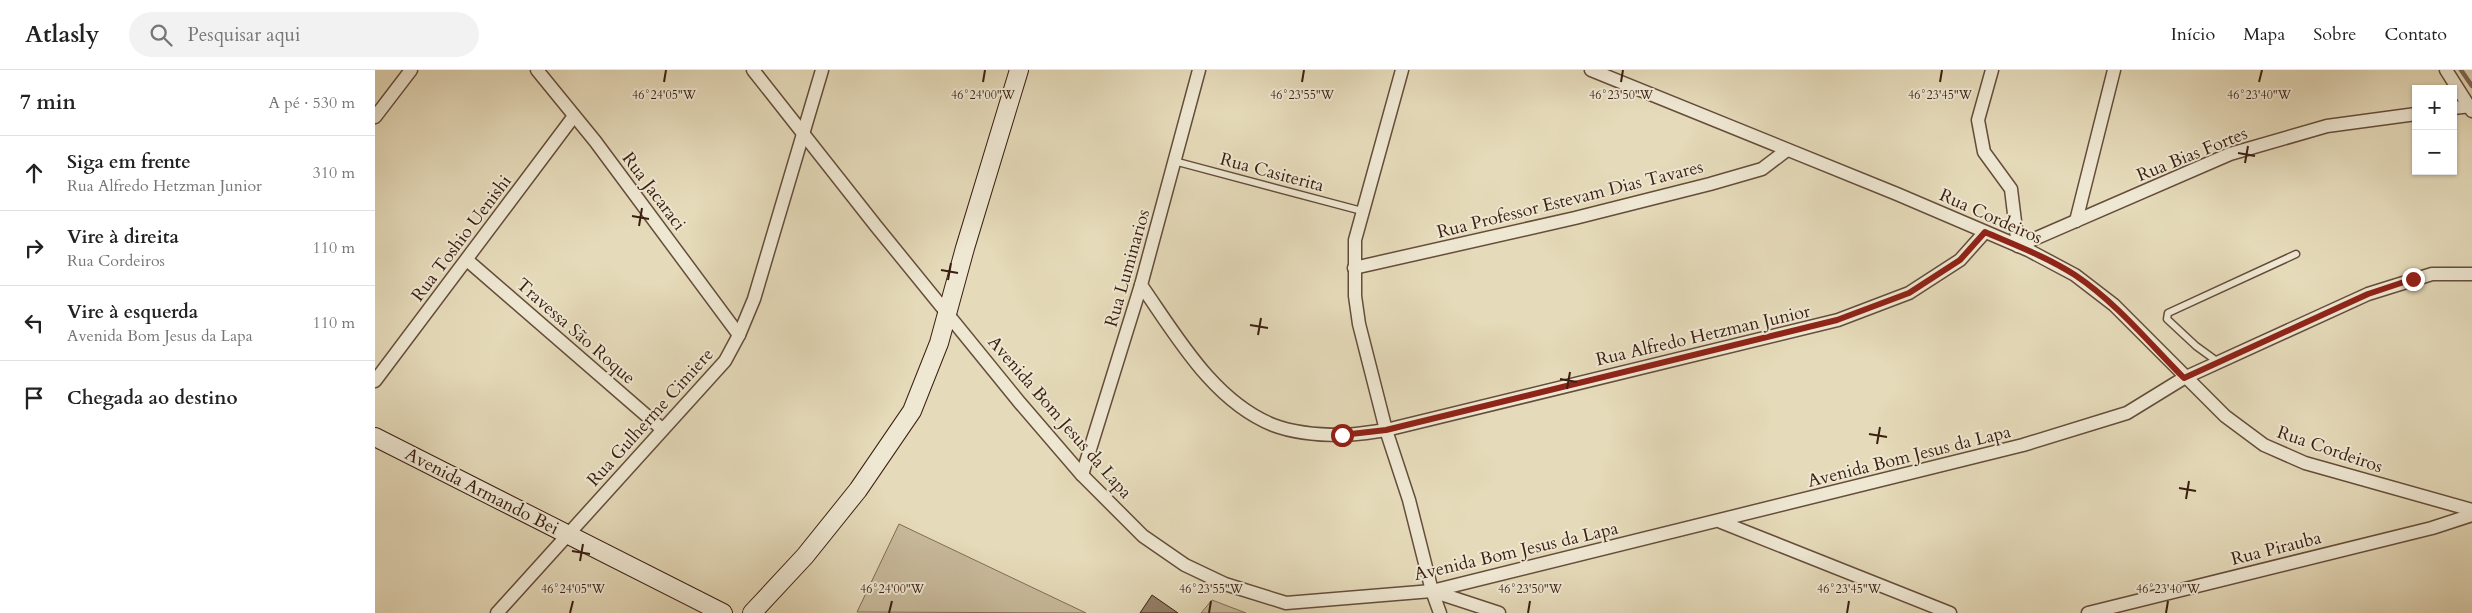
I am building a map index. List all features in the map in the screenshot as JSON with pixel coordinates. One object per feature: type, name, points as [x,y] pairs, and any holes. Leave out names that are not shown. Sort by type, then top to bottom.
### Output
[{"type":"street","points":[[375,117],[411,70]]},
{"type":"street","name":"Rua Jacaraci","points":[[537,70],[574,116],[739,335]]},
{"type":"street","name":"Avenida Bom Jesus da Lapa","points":[[753,70],[1019,403],[1082,475],[1143,536],[1185,565],[1225,584],[1286,608],[1432,591],[1721,522],[2083,428],[2127,413],[2184,378],[2368,294],[2431,274],[2472,274]]},
{"type":"street","name":"Rua Gulherme Cimiere","points":[[497,613],[725,361],[739,335],[754,299],[769,254],[822,70]]},
{"type":"street","points":[[752,613],[805,556],[852,497],[902,426],[924,386],[948,314],[965,248],[1019,70]]},
{"type":"street","name":"Rua Luminarios","points":[[1082,475],[1141,285],[1199,70]]},
{"type":"street","points":[[1403,70],[1355,240],[1354,268],[1359,324],[1386,430],[1409,500],[1432,591],[1440,613]]},
{"type":"street","name":"Rua Cordeiros","points":[[1591,70],[1985,232],[2018,246],[2075,275],[2114,305],[2184,378],[2225,416],[2264,445],[2305,463],[2472,510]]},
{"type":"street","points":[[1992,70],[1979,120],[1984,152],[2011,188],[2018,246]]},
{"type":"street","points":[[2076,221],[2114,70]]},
{"type":"street","points":[[2446,70],[2471,108]]},
{"type":"street","points":[[2457,108],[2471,108]]},
{"type":"street","name":"Rua Bias Fortes","points":[[2018,246],[2230,154],[2327,126],[2412,115]]},
{"type":"street","name":"Rua Toshio Uenishi","points":[[375,381],[574,116]]},
{"type":"street","name":"Rua Professor Estevam Dias Tavares","points":[[1354,268],[1575,218],[1710,184],[1762,169],[1787,150]]},
{"type":"street","name":"Rua Alfredo Hetzman Junior","points":[[1141,285],[1199,365],[1220,388],[1255,416],[1273,425],[1301,432],[1342,435],[1386,430],[1837,320],[1909,293],[1960,260],[1985,232]]},
{"type":"street","name":"Travessa São Roque","points":[[467,260],[662,429]]},
{"type":"street","name":"Avenida Armando Bei","points":[[375,436],[723,613]]},
{"type":"street","name":"Rua Pirauba","points":[[2088,613],[2433,528],[2472,515]]},
{"type":"street","points":[[1721,522],[1950,613]]},
{"type":"street","points":[[1432,591],[1499,613]]},
{"type":"lane","name":"Rua Casiterita","points":[[1174,161],[1362,212]]},
{"type":"lane","points":[[2218,362],[2196,346],[2167,319],[2168,313],[2297,254]]},
{"type":"shaded area","points":[[899,524],[1086,613],[857,612]]},
{"type":"shaded area","points":[[1212,600],[1246,613],[1201,613]]},
{"type":"building","points":[[1152,595],[1178,613],[1140,613]]},
{"type":"waterway","points":[[2461,70],[2472,86]]},
{"type":"route","points":[[1342,435],[1386,430],[1837,320],[1909,293],[1960,260],[1985,232],[2049,260],[2075,275],[2114,305],[2184,378],[2368,294],[2413,279]]}]
